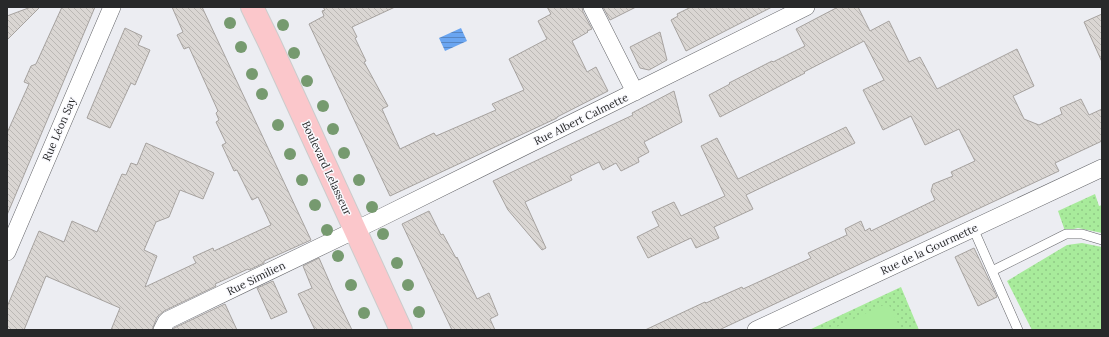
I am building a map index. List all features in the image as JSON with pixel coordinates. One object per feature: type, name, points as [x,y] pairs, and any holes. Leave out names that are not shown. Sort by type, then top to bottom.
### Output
[{"type":"main road","name":"Boulevard Lelasseur","points":[[252,7],[401,330]]},
{"type":"street","name":"Rue Léon Say","points":[[7,252],[112,7]]},
{"type":"street","points":[[592,7],[635,92]]},
{"type":"street","name":"Rue Albert Calmette","points":[[355,230],[806,7]]},
{"type":"street","name":"Rue de la Gourmette","points":[[756,330],[1102,168]]},
{"type":"street","name":"Rue Similien","points":[[162,330],[168,320],[355,230]]},
{"type":"lane","points":[[973,228],[1018,330]]},
{"type":"lane","points":[[992,271],[1066,234],[1082,234],[1102,240]]},
{"type":"green space","points":[[1095,194],[1099,206],[1102,205],[1102,233],[1078,228],[1065,231],[1058,211]]},
{"type":"green space","points":[[1082,243],[1102,247],[1102,330],[1032,330],[1007,281],[1067,245]]},
{"type":"green space","points":[[901,287],[919,330],[809,330]]},
{"type":"green space","points":[[888,303],[901,330],[830,330]]},
{"type":"water","points":[[461,28],[467,41],[445,51],[439,38]]},
{"type":"building","points":[[31,7],[40,7],[7,40],[7,16]]},
{"type":"building","points":[[62,7],[95,7],[7,215],[7,133],[29,84],[24,82],[31,66],[36,64]]},
{"type":"building","points":[[172,7],[202,7],[311,240],[264,261],[264,263],[249,270],[248,269],[215,284],[216,286],[164,311],[157,317],[152,330],[111,330],[120,308],[46,276],[24,330],[7,330],[7,307],[39,231],[64,242],[72,221],[97,232],[122,174],[126,175],[131,163],[137,165],[146,143],[214,173],[203,199],[180,190],[169,217],[156,222],[144,250],[157,256],[145,287],[196,263],[193,257],[213,248],[214,251],[271,225],[258,197],[252,200],[237,170],[234,171],[222,145],[226,143],[216,122],[219,120],[216,113],[218,111],[189,47],[184,49],[177,35],[183,32]]},
{"type":"building","points":[[323,7],[395,7],[352,27],[357,37],[355,38],[366,61],[364,62],[388,106],[382,109],[400,149],[434,133],[436,136],[496,110],[492,104],[524,90],[509,59],[547,39],[538,21],[551,14],[547,7],[582,7],[592,29],[572,41],[587,72],[596,67],[608,91],[557,118],[390,196],[309,24],[324,16],[322,11],[325,10]]},
{"type":"building","points":[[603,7],[636,7],[610,20]]},
{"type":"building","points":[[691,7],[772,7],[686,51],[671,20],[678,16],[677,14]]},
{"type":"building","points":[[838,7],[858,7],[870,31],[889,21],[909,62],[920,57],[937,89],[1017,49],[1034,86],[1013,96],[1024,119],[1039,125],[1062,114],[1060,108],[1081,99],[1089,115],[1102,109],[1102,141],[1055,163],[1059,171],[719,330],[645,330],[705,302],[706,303],[742,287],[743,289],[811,258],[808,253],[847,235],[845,229],[861,221],[865,231],[870,228],[871,231],[935,200],[931,191],[933,184],[953,176],[951,172],[975,161],[959,129],[925,145],[911,116],[883,130],[863,90],[884,80],[864,41],[720,117],[709,95],[772,61],[773,62],[805,46],[796,29]]},
{"type":"building","points":[[1102,14],[1102,62],[1084,22]]},
{"type":"building","points":[[125,28],[142,36],[138,45],[150,50],[135,85],[131,83],[110,128],[87,118]]},
{"type":"building","points":[[660,32],[667,60],[649,70],[640,68],[630,47]]},
{"type":"building","points":[[674,91],[682,122],[644,142],[649,152],[638,158],[639,162],[621,171],[616,163],[603,170],[599,162],[570,176],[572,180],[525,202],[546,248],[542,250],[508,210],[493,181],[633,115],[632,113]]},
{"type":"building","points":[[846,127],[855,143],[746,195],[753,209],[714,227],[719,238],[696,248],[691,238],[648,258],[637,237],[659,226],[652,212],[674,202],[681,216],[725,196],[701,146],[717,138],[738,179]]},
{"type":"building","points":[[429,211],[441,235],[443,234],[456,258],[457,257],[477,299],[489,293],[498,315],[490,319],[495,330],[452,330],[402,224]]},
{"type":"building","points":[[974,248],[997,297],[978,306],[955,257]]},
{"type":"building","points":[[319,258],[352,330],[315,330],[298,294],[312,288],[303,266]]},
{"type":"building","points":[[273,281],[287,312],[271,319],[257,288]]},
{"type":"building","points":[[225,304],[237,330],[173,330],[174,328]]}]
